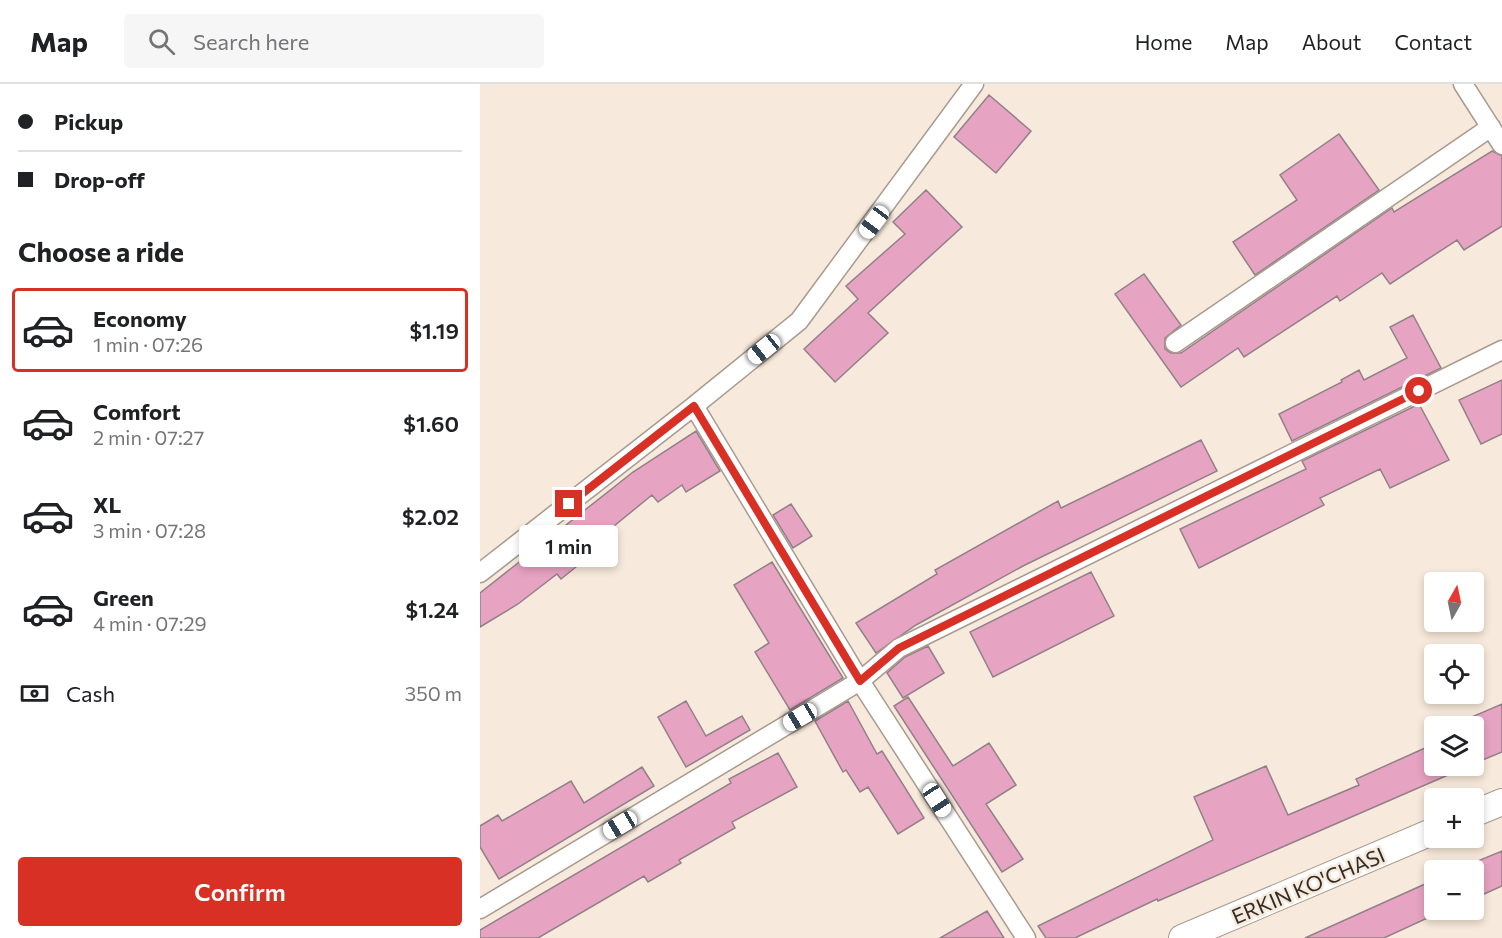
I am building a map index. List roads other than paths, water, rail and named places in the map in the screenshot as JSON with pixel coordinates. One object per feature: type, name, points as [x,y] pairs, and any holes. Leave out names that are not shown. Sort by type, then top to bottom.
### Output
[{"type":"main road","points":[[1484,809],[1502,802]]},
{"type":"main road","name":"ERKIN KO'CHASI","points":[[1182,938],[1424,835]]},
{"type":"street","points":[[480,573],[799,321],[974,84]]},
{"type":"street","points":[[1463,84],[1502,146]]},
{"type":"street","points":[[1175,343],[1491,127]]},
{"type":"street","points":[[480,909],[860,681],[899,648],[1502,350]]},
{"type":"street","points":[[694,406],[860,681],[1026,938]]}]
